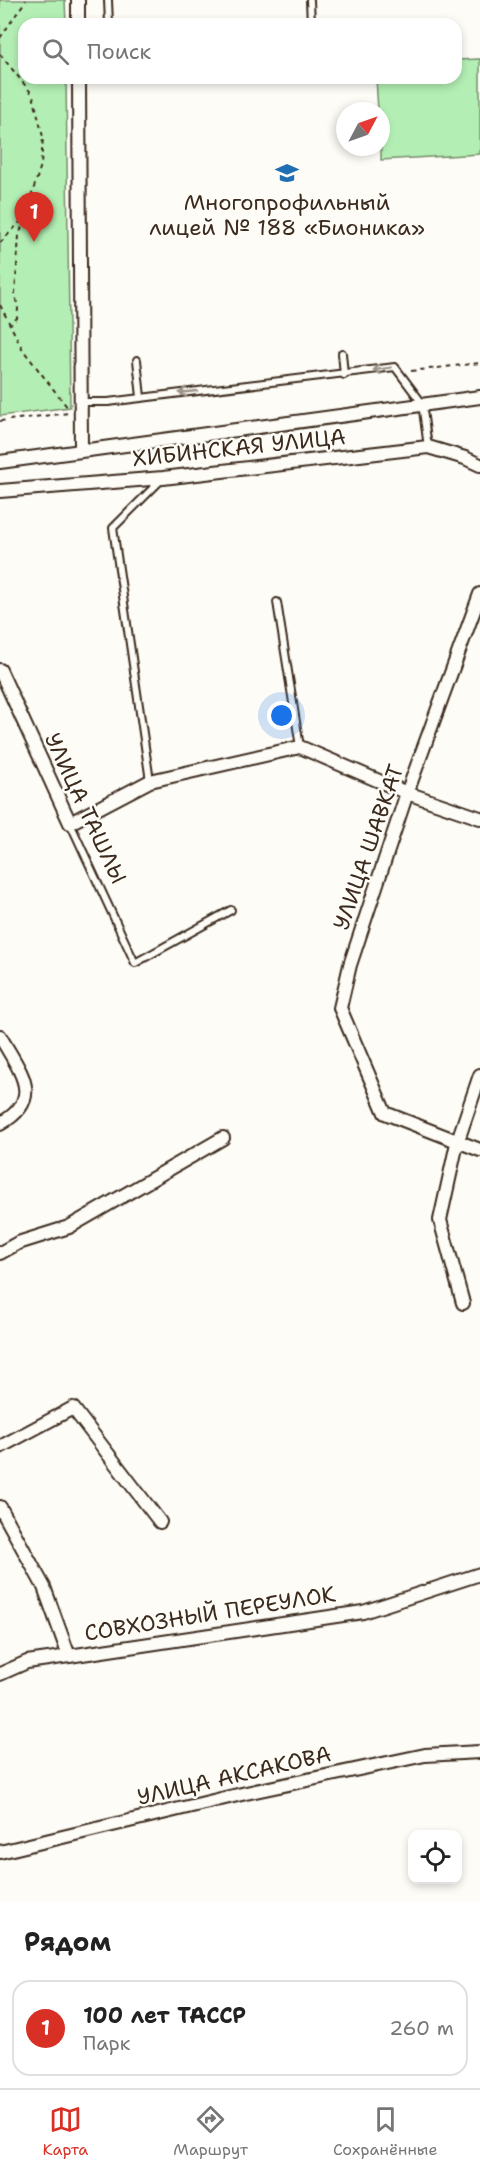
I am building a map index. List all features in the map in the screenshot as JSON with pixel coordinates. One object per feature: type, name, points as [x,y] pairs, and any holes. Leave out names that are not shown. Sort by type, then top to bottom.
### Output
[{"type":"street","points":[[78,0],[78,18]]},
{"type":"street","points":[[79,84],[81,449]]},
{"type":"street","points":[[0,462],[81,449],[480,397]]},
{"type":"street","name":"ХИБИНСКАЯ УЛИЦА","points":[[0,491],[163,478],[428,447],[480,465]]},
{"type":"street","name":"УЛИЦА ШАВКАТ","points":[[457,1143],[385,1113],[340,1008],[350,964],[407,793],[480,594]]},
{"type":"street","name":"УЛИЦА ТАШЛЫ","points":[[0,670],[70,823]]},
{"type":"street","points":[[70,823],[150,781],[300,747],[407,793],[480,818]]},
{"type":"street","points":[[0,1036],[23,1079],[26,1095],[24,1106],[0,1124]]},
{"type":"street","points":[[462,1303],[440,1220],[457,1143],[480,1075]]},
{"type":"street","points":[[0,1253],[18,1243],[69,1227],[223,1138]]},
{"type":"street","points":[[457,1143],[480,1150]]},
{"type":"street","points":[[0,1447],[73,1408],[160,1522]]},
{"type":"street","name":"СОВХОЗНЫЙ ПЕРЕУЛОК","points":[[0,1507],[44,1587],[69,1656],[363,1612],[480,1574]]},
{"type":"street","points":[[0,1674],[27,1662],[69,1656]]},
{"type":"street","name":"УЛИЦА АКСАКОВА","points":[[0,1852],[246,1793],[425,1755],[480,1752]]},
{"type":"lane","points":[[108,0],[109,18]]},
{"type":"lane","points":[[310,0],[311,18]]},
{"type":"lane","points":[[342,353],[344,375]]},
{"type":"lane","points":[[138,360],[141,397]]},
{"type":"lane","points":[[81,402],[108,402],[395,367],[422,403],[428,447]]},
{"type":"lane","points":[[150,781],[113,528],[163,478]]},
{"type":"lane","points":[[277,602],[300,747]]},
{"type":"lane","name":"УЛИЦА ТАШЛЫ","points":[[70,823],[135,963],[231,910]]},
{"type":"path","points":[[0,38],[26,0]]},
{"type":"path","points":[[0,54],[18,76]]},
{"type":"path","points":[[11,324],[17,318],[15,293],[19,236],[41,165],[43,137],[33,95],[24,84]]},
{"type":"path","points":[[0,243],[25,218]]},
{"type":"path","points":[[0,305],[23,350],[71,412],[0,421]]},
{"type":"green space","points":[[0,0],[65,0],[66,18],[18,18],[18,84],[66,84],[70,407],[0,416]]},
{"type":"green space","points":[[480,59],[480,154],[381,160],[381,156],[390,156],[390,102],[377,102],[376,84],[462,84],[462,60]]},
{"type":"place","name":"Многопрофильный лицей № 188 «Бионика»","points":[[287,173]]},
{"type":"place","name":"100 лет ТАССР","points":[[34,242]]}]
